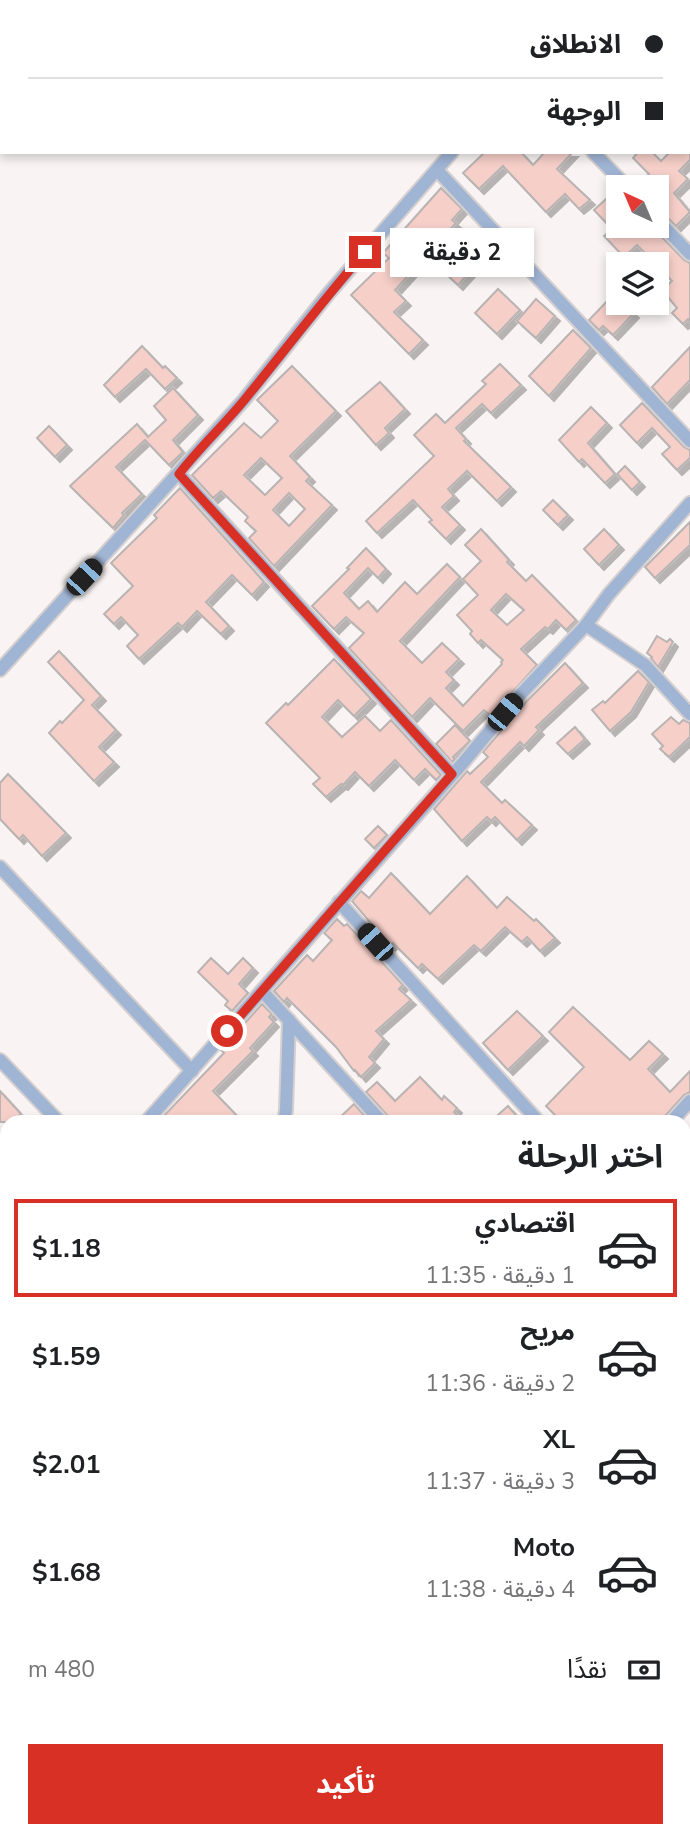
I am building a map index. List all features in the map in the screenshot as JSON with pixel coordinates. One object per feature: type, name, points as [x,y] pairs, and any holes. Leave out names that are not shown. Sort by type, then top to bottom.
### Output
[{"type":"street","points":[[0,670],[244,400],[329,293],[450,154]]},
{"type":"street","points":[[595,154],[615,175]]},
{"type":"street","points":[[437,170],[690,441]]},
{"type":"street","points":[[669,232],[690,254]]},
{"type":"street","points":[[179,474],[452,774]]},
{"type":"street","points":[[152,1115],[520,695],[586,625],[609,594],[690,503]]},
{"type":"street","points":[[586,625],[645,666],[690,714]]},
{"type":"street","points":[[0,867],[192,1071]]},
{"type":"street","points":[[339,902],[532,1115]]},
{"type":"street","points":[[262,991],[376,1115]]},
{"type":"street","points":[[285,1115],[289,1020]]},
{"type":"street","points":[[0,1060],[52,1115]]},
{"type":"street","points":[[677,1115],[690,1101]]},
{"type":"building","points":[[483,154],[523,154],[533,165],[543,154],[571,154],[557,169],[590,200],[579,209],[565,194],[546,212],[503,166],[479,189],[463,173]]},
{"type":"building","points":[[636,154],[654,154],[661,161],[668,154],[690,154],[690,160],[679,171],[688,179],[674,193],[690,212],[676,226],[669,219],[669,175],[649,174],[633,158]]},
{"type":"building","points":[[441,188],[462,209],[452,220],[456,223],[395,290],[406,301],[394,312],[423,340],[409,354],[351,295],[389,258],[383,253]]},
{"type":"building","points":[[606,199],[606,223],[594,210]]},
{"type":"building","points":[[479,232],[494,245],[458,285],[443,271]]},
{"type":"building","points":[[604,236],[663,238],[690,263],[690,322],[688,319],[683,324],[672,313],[677,308],[669,298],[669,284],[672,281],[669,278],[669,252],[644,252],[637,245],[629,252],[619,252]]},
{"type":"building","points":[[498,289],[520,310],[497,334],[475,313]]},
{"type":"building","points":[[536,299],[555,316],[536,338],[517,321]]},
{"type":"building","points":[[606,302],[606,315],[632,315],[613,335],[603,326],[599,330],[589,320]]},
{"type":"building","points":[[573,330],[591,348],[549,396],[529,376]]},
{"type":"building","points":[[142,346],[177,378],[165,389],[146,369],[115,397],[104,385]]},
{"type":"building","points":[[690,347],[690,380],[667,404],[652,387]]},
{"type":"building","points":[[500,364],[521,385],[491,413],[482,404],[456,428],[466,439],[464,441],[511,487],[497,501],[467,471],[448,489],[454,496],[442,507],[460,525],[446,539],[413,500],[377,533],[366,521],[434,456],[414,435],[436,414],[445,423],[486,384],[482,381]]},
{"type":"building","points":[[292,366],[336,411],[290,456],[310,477],[306,481],[332,505],[274,566],[249,538],[256,531],[245,521],[248,517],[221,491],[213,498],[192,475],[244,423],[261,438],[278,421],[257,400]],"holes":[[[261,458],[282,478],[265,495],[244,475]],[[289,493],[305,509],[289,526],[273,510]]]},
{"type":"building","points":[[380,382],[405,409],[385,428],[389,433],[376,445],[346,411]]},
{"type":"building","points":[[173,388],[198,415],[173,440],[183,452],[169,465],[145,440],[116,467],[142,494],[122,513],[124,515],[113,528],[70,486],[137,424],[148,437],[166,420],[154,406]]},
{"type":"building","points":[[642,403],[690,450],[690,458],[677,470],[662,454],[670,447],[652,428],[637,443],[620,425]]},
{"type":"building","points":[[591,407],[607,423],[588,443],[615,474],[605,483],[582,459],[579,462],[559,440]]},
{"type":"building","points":[[49,426],[67,445],[55,457],[37,438]]},
{"type":"building","points":[[625,466],[640,482],[632,490],[617,474]]},
{"type":"building","points":[[180,488],[264,582],[252,595],[232,575],[206,602],[229,626],[221,634],[197,611],[182,627],[178,623],[139,659],[127,646],[138,635],[121,617],[114,624],[104,614],[133,586],[111,563],[157,518],[154,515]]},
{"type":"building","points":[[553,500],[568,515],[558,525],[543,510]]},
{"type":"building","points":[[690,522],[690,545],[655,578],[645,567]]},
{"type":"building","points":[[481,529],[526,581],[532,575],[576,620],[566,630],[556,620],[521,649],[537,665],[491,716],[484,710],[463,731],[430,698],[412,717],[349,648],[364,633],[346,617],[334,629],[312,606],[366,548],[386,569],[378,578],[368,568],[344,593],[359,609],[368,601],[377,612],[405,582],[417,594],[447,564],[460,577],[400,641],[422,663],[442,643],[459,659],[446,672],[454,680],[446,688],[463,706],[503,660],[481,640],[478,643],[470,634],[472,631],[457,615],[478,595],[463,579],[481,561],[465,545]],"holes":[[[506,594],[524,610],[507,625],[491,610]]]},
{"type":"building","points":[[604,529],[619,545],[599,565],[584,549]]},
{"type":"building","points":[[657,636],[667,642],[670,639],[673,642],[658,667],[647,653]]},
{"type":"building","points":[[59,651],[101,696],[92,705],[116,730],[99,747],[114,762],[94,781],[49,733],[84,700],[48,662]]},
{"type":"building","points":[[334,659],[371,699],[354,716],[338,700],[322,717],[342,737],[365,716],[380,731],[391,720],[441,775],[436,780],[425,769],[414,780],[395,760],[369,786],[355,772],[326,797],[313,784],[320,778],[266,723]]},
{"type":"building","points":[[565,663],[583,683],[536,727],[539,730],[524,746],[520,742],[481,782],[502,803],[505,800],[532,825],[517,840],[495,817],[491,821],[487,817],[462,841],[434,809],[467,771],[470,774],[488,757],[483,752],[527,701]]},
{"type":"building","points":[[638,671],[649,682],[631,712],[610,731],[592,710],[603,701],[605,703]]},
{"type":"building","points":[[671,717],[679,724],[683,720],[690,723],[690,737],[669,757],[660,749],[663,746],[652,734]]},
{"type":"building","points":[[455,725],[470,741],[453,757],[455,759],[452,762],[436,744]]},
{"type":"building","points":[[575,727],[585,739],[568,754],[557,743]]},
{"type":"building","points":[[8,774],[66,833],[42,856],[23,835],[19,839],[0,819],[0,783]]},
{"type":"building","points":[[378,826],[387,835],[374,848],[365,839]]},
{"type":"building","points":[[391,873],[430,914],[467,876],[497,908],[507,897],[534,921],[536,919],[555,938],[540,951],[527,937],[522,942],[505,927],[481,951],[474,945],[438,979],[422,964],[418,968],[393,943],[390,946],[352,901],[361,891],[369,898]]},
{"type":"building","points":[[337,919],[344,926],[347,924],[403,985],[399,989],[411,1000],[376,1031],[384,1039],[369,1057],[375,1063],[361,1077],[336,1047],[287,998],[284,1002],[274,991],[307,955],[313,961],[332,940],[324,933]]},
{"type":"building","points":[[211,958],[228,974],[243,958],[253,968],[239,984],[248,993],[232,1011],[225,1005],[228,1001],[198,972]]},
{"type":"building","points":[[262,1004],[272,1014],[269,1017],[274,1022],[250,1048],[253,1051],[213,1091],[236,1115],[165,1115],[224,1053],[221,1050]]},
{"type":"building","points":[[573,1007],[630,1060],[649,1041],[663,1054],[648,1069],[670,1092],[690,1071],[690,1092],[666,1115],[555,1115],[546,1106],[584,1067],[549,1032]]},
{"type":"building","points":[[517,1011],[543,1036],[508,1070],[483,1043]]},
{"type":"building","points":[[420,1077],[442,1100],[444,1096],[457,1108],[454,1112],[457,1115],[387,1115],[366,1092],[377,1082],[395,1101]]},
{"type":"building","points":[[0,1091],[21,1114],[0,1115]]},
{"type":"building","points":[[354,1104],[364,1115],[342,1115]]},
{"type":"building","points":[[508,1106],[516,1115],[498,1115]]},
{"type":"route","points":[[227,1031],[452,774],[179,474],[244,400],[365,252]]}]
